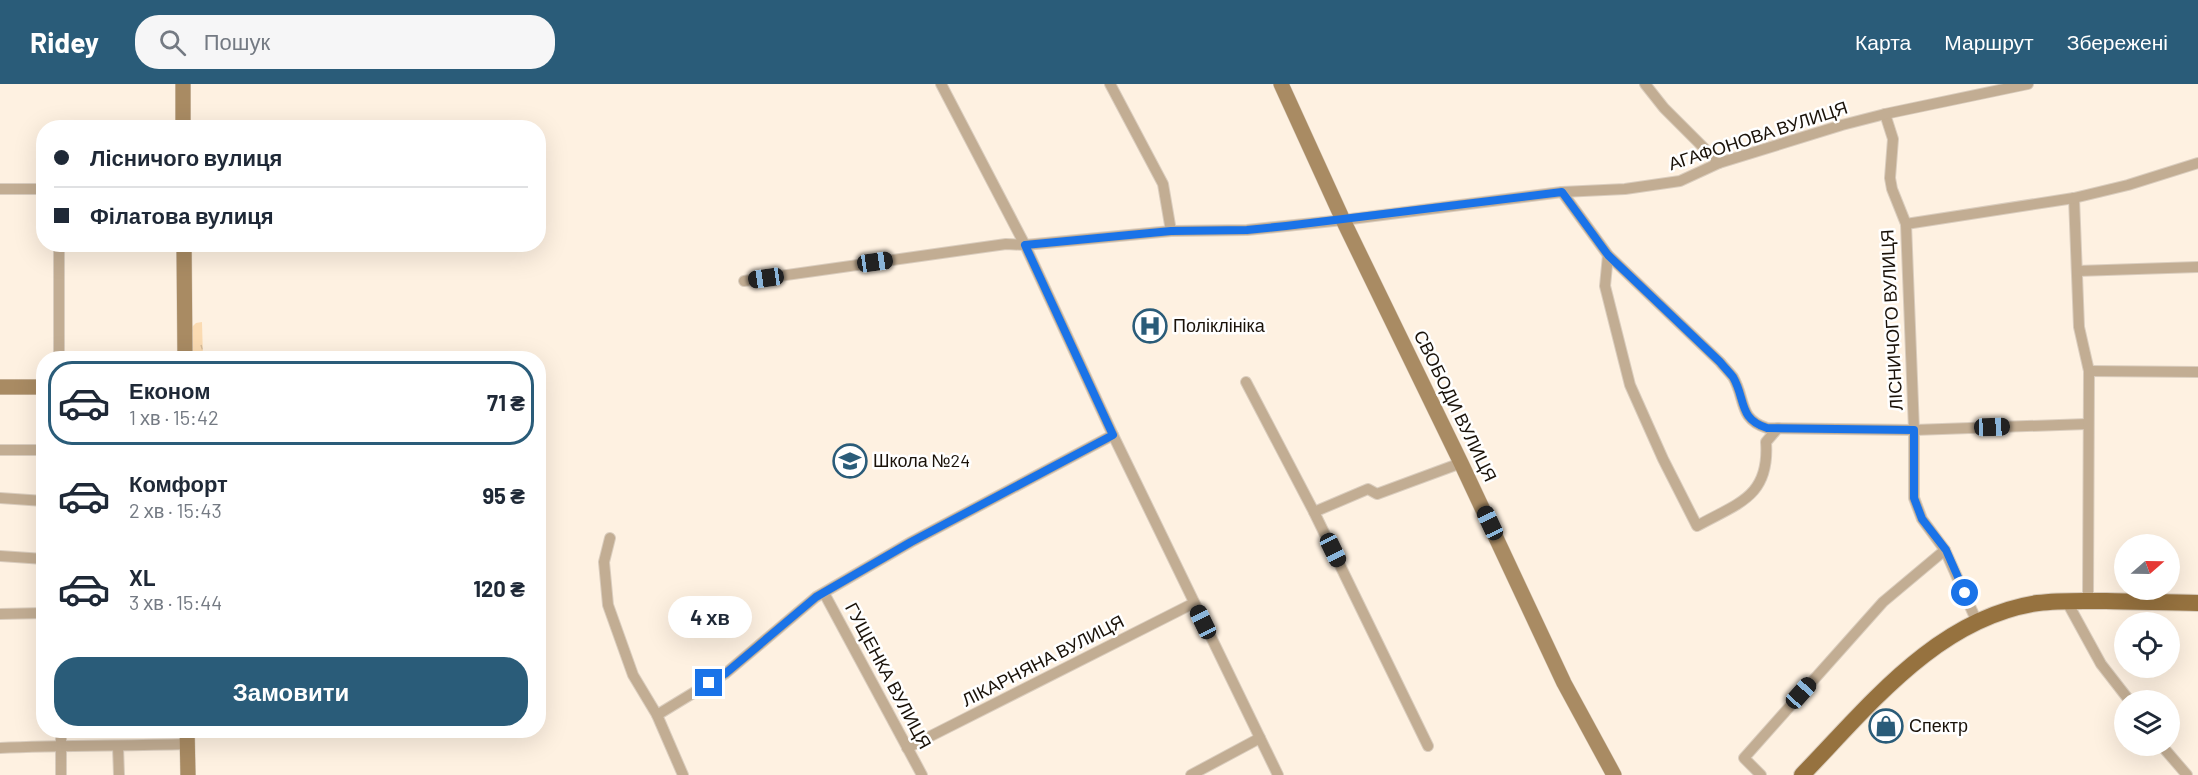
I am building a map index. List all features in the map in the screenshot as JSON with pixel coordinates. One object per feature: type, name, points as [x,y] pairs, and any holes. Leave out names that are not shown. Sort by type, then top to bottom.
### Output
[{"type":"main road","points":[[1802,775],[1906,669],[1942,642],[2004,610],[2039,603],[2088,601],[2198,603]]},
{"type":"street","points":[[183,84],[183,120]]},
{"type":"street","points":[[941,84],[1025,245],[1113,435],[1278,775]]},
{"type":"street","points":[[1110,84],[1163,184],[1171,231]]},
{"type":"street","name":"СВОБОДИ ВУЛИЦЯ","points":[[1281,84],[1343,220],[1461,463],[1564,683],[1614,775]]},
{"type":"street","points":[[1645,84],[1664,108],[1719,163]]},
{"type":"street","name":"АГАФОНОВА ВУЛИЦЯ","points":[[744,281],[1006,244],[1025,245],[1171,231],[1247,230],[1562,192],[1625,189],[1680,181],[1719,163],[1885,114],[2028,84]]},
{"type":"street","name":"ЛІСНИЧОГО ВУЛИЦЯ","points":[[1885,114],[1893,139],[1890,178],[1892,189],[1906,224],[1914,430],[1914,498],[1922,519],[1946,550],[1977,622]]},
{"type":"street","points":[[1906,224],[2073,198],[2128,185],[2198,163]]},
{"type":"street","points":[[0,189],[36,189]]},
{"type":"street","points":[[1562,192],[1608,255],[1720,362],[1734,379],[1749,418],[1758,425],[1778,428],[1914,430],[2087,424]]},
{"type":"street","points":[[2073,198],[2079,327],[2089,371],[2088,601]]},
{"type":"street","points":[[59,252],[59,351]]},
{"type":"street","points":[[184,252],[185,351]]},
{"type":"street","points":[[1608,255],[1605,286],[1630,385],[1649,432],[1697,526],[1746,499],[1755,490],[1762,481],[1765,469],[1766,442],[1778,428]]},
{"type":"street","points":[[2077,271],[2198,267]]},
{"type":"street","points":[[2089,371],[2198,372]]},
{"type":"street","points":[[1246,382],[1314,512],[1428,746]]},
{"type":"street","points":[[0,387],[36,387]]},
{"type":"street","points":[[657,715],[726,673],[816,597],[911,542],[1113,435]]},
{"type":"street","points":[[0,450],[36,450]]},
{"type":"street","points":[[1314,512],[1368,489],[1377,494],[1461,463]]},
{"type":"street","points":[[0,498],[36,500]]},
{"type":"street","points":[[610,538],[604,562],[608,605],[633,675],[657,715],[683,775]]},
{"type":"street","points":[[1761,775],[1744,758],[1883,602],[1946,550]]},
{"type":"street","points":[[0,556],[36,558]]},
{"type":"street","name":"ГУЩЕНКА ВУЛИЦЯ","points":[[824,593],[922,775]]},
{"type":"street","points":[[2067,602],[2101,664],[2120,690]]},
{"type":"street","name":"ЛІКАРНЯНА ВУЛИЦЯ","points":[[907,748],[1194,603]]},
{"type":"street","points":[[0,614],[36,612]]},
{"type":"street","points":[[61,738],[61,775]]},
{"type":"street","points":[[0,748],[61,745],[118,747],[180,738]]},
{"type":"street","points":[[187,738],[188,775]]},
{"type":"street","points":[[1191,775],[1260,738]]},
{"type":"street","points":[[118,747],[119,775]]},
{"type":"street","points":[[2171,756],[2187,775]]},
{"type":"green space","points":[[202,322],[203,351],[192,351],[191,328],[196,323]]},
{"type":"place","name":"Поліклініка","points":[[1150,326]]},
{"type":"place","name":"Школа №24","points":[[850,461]]},
{"type":"place","name":"Спектр","points":[[1886,726]]},
{"type":"route","points":[[709,683],[726,673],[816,597],[911,542],[1113,435],[1025,245],[1171,231],[1247,230],[1562,192],[1608,255],[1720,362],[1734,379],[1749,418],[1758,425],[1767,428],[1914,430],[1914,498],[1922,519],[1946,550],[1965,593]]}]
